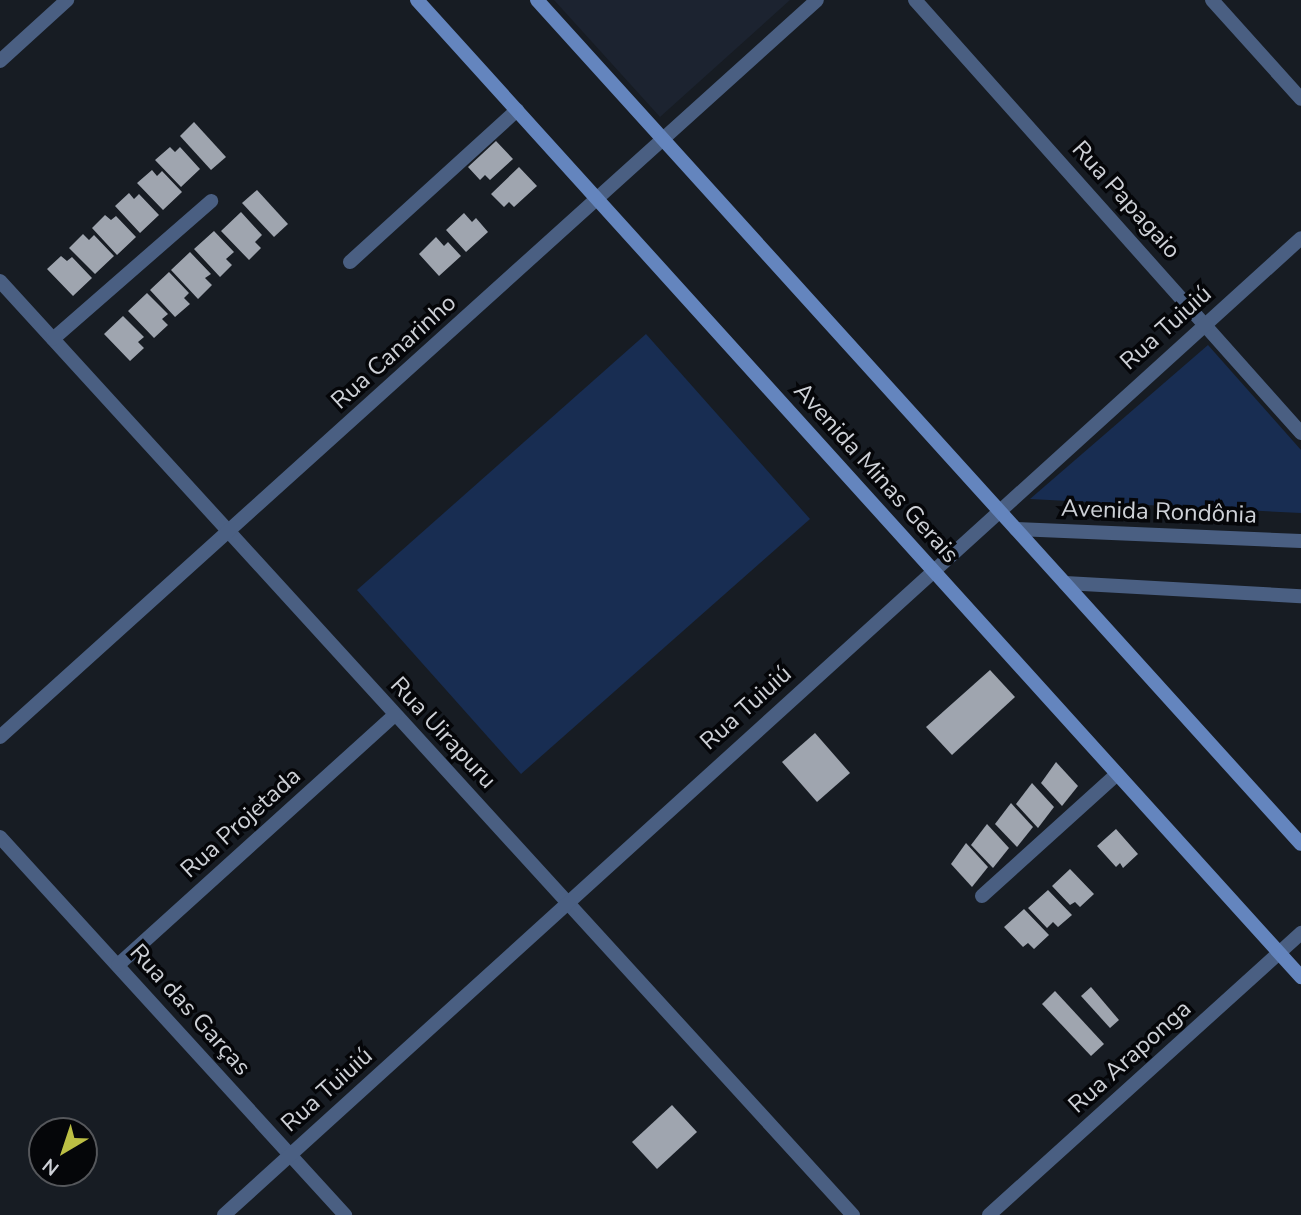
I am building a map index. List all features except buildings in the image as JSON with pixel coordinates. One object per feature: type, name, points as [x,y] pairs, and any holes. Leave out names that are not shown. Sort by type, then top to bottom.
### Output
[{"type":"street","points":[[0,61],[67,0]]},
{"type":"street","name":"Avenida Minas Gerais","points":[[417,0],[1301,976]]},
{"type":"street","points":[[537,0],[1301,844]]},
{"type":"street","name":"Rua Canarinho","points":[[0,737],[817,0]]},
{"type":"street","name":"Rua Papagaio","points":[[915,0],[1206,323],[1301,433]]},
{"type":"street","points":[[1212,0],[1301,99]]},
{"type":"street","points":[[350,262],[516,110]]},
{"type":"street","points":[[53,340],[211,201]]},
{"type":"street","name":"Rua Tuiuiú","points":[[224,1215],[998,509],[1301,237]]},
{"type":"street","name":"Rua Uirapuru","points":[[0,281],[853,1215]]},
{"type":"street","name":"Avenida Rondônia","points":[[1016,529],[1301,541]]},
{"type":"street","points":[[1065,583],[1301,596]]},
{"type":"street","name":"Rua Projetada","points":[[118,965],[395,715]]},
{"type":"street","points":[[982,896],[1117,774]]},
{"type":"street","name":"Rua das Garças","points":[[0,837],[345,1215]]},
{"type":"street","name":"Rua Araponga","points":[[989,1215],[1301,933]]},
{"type":"shaded area","points":[[554,0],[790,0],[660,117]]},
{"type":"shaded area","points":[[646,334],[810,519],[521,774],[357,590]]},
{"type":"shaded area","points":[[1208,345],[1301,450],[1301,513],[1030,499]]}]
